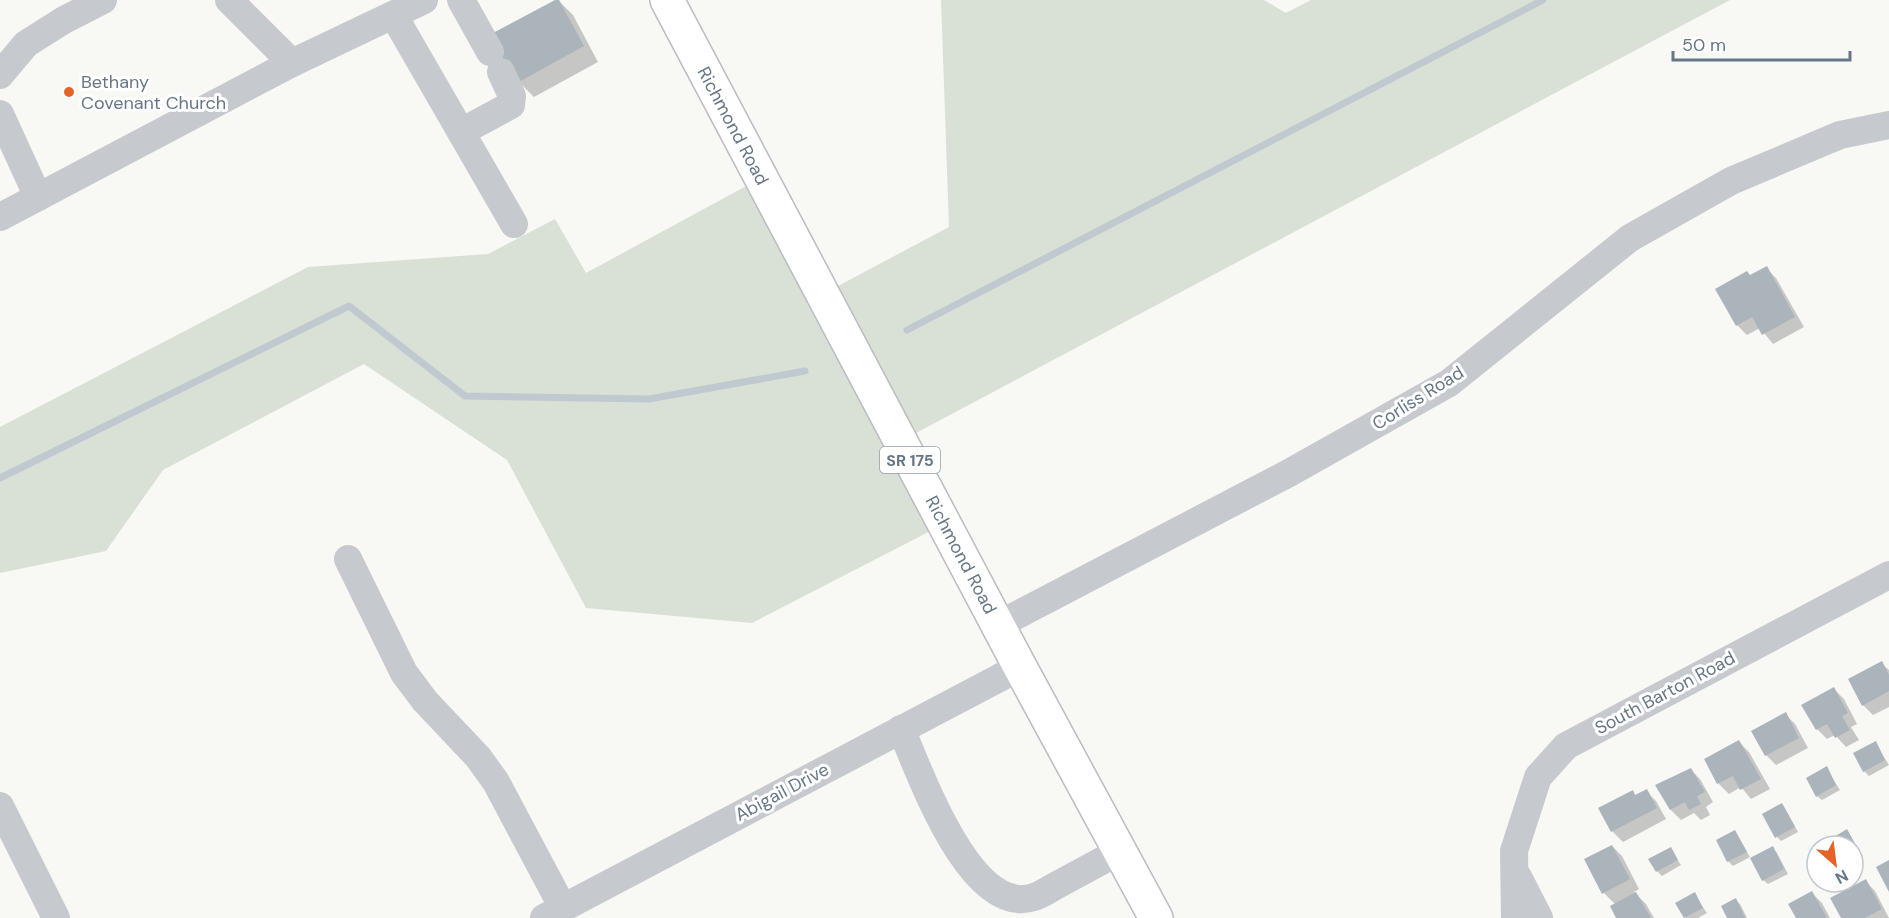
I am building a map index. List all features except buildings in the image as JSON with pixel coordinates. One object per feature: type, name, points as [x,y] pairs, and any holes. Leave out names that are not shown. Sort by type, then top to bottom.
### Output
[{"type":"main road","name":"Richmond Road","points":[[666,0],[1156,918]]},
{"type":"street","points":[[0,75],[26,44],[64,20],[103,0]]},
{"type":"street","points":[[229,0],[292,63]]},
{"type":"street","points":[[0,217],[292,63],[424,0]]},
{"type":"street","points":[[461,0],[496,62],[512,96],[511,105],[461,132]]},
{"type":"street","points":[[394,15],[514,224]]},
{"type":"street","points":[[0,114],[38,197]]},
{"type":"street","name":"Corliss Road","points":[[998,625],[1290,473],[1449,383],[1630,238],[1721,187],[1840,135],[1889,125]]},
{"type":"street","points":[[348,559],[404,673],[425,701],[478,757],[496,782],[553,913]]},
{"type":"street","name":"South Barton Road","points":[[1515,918],[1514,851],[1538,777],[1566,746],[1889,575]]},
{"type":"street","name":"Abigail Drive","points":[[553,913],[1020,667]]},
{"type":"street","points":[[901,729],[935,812],[952,842],[981,879],[1008,899],[1034,898],[1120,851]]},
{"type":"street","points":[[0,806],[56,918]]},
{"type":"street","points":[[1514,871],[1539,918]]},
{"type":"shaded area","points":[[941,0],[1264,0],[1286,13],[1311,0],[1730,0],[901,441],[944,524],[752,623],[586,608],[507,460],[364,364],[163,470],[106,551],[0,573],[0,427],[308,267],[488,254],[555,219],[586,273],[761,178],[823,294],[949,227]]},
{"type":"waterway","points":[[907,330],[1543,0]]},
{"type":"waterway","points":[[0,478],[349,306],[465,396],[649,399],[805,371]]},
{"type":"place","name":"Bethany Covenant Church","points":[[69,92]]}]
